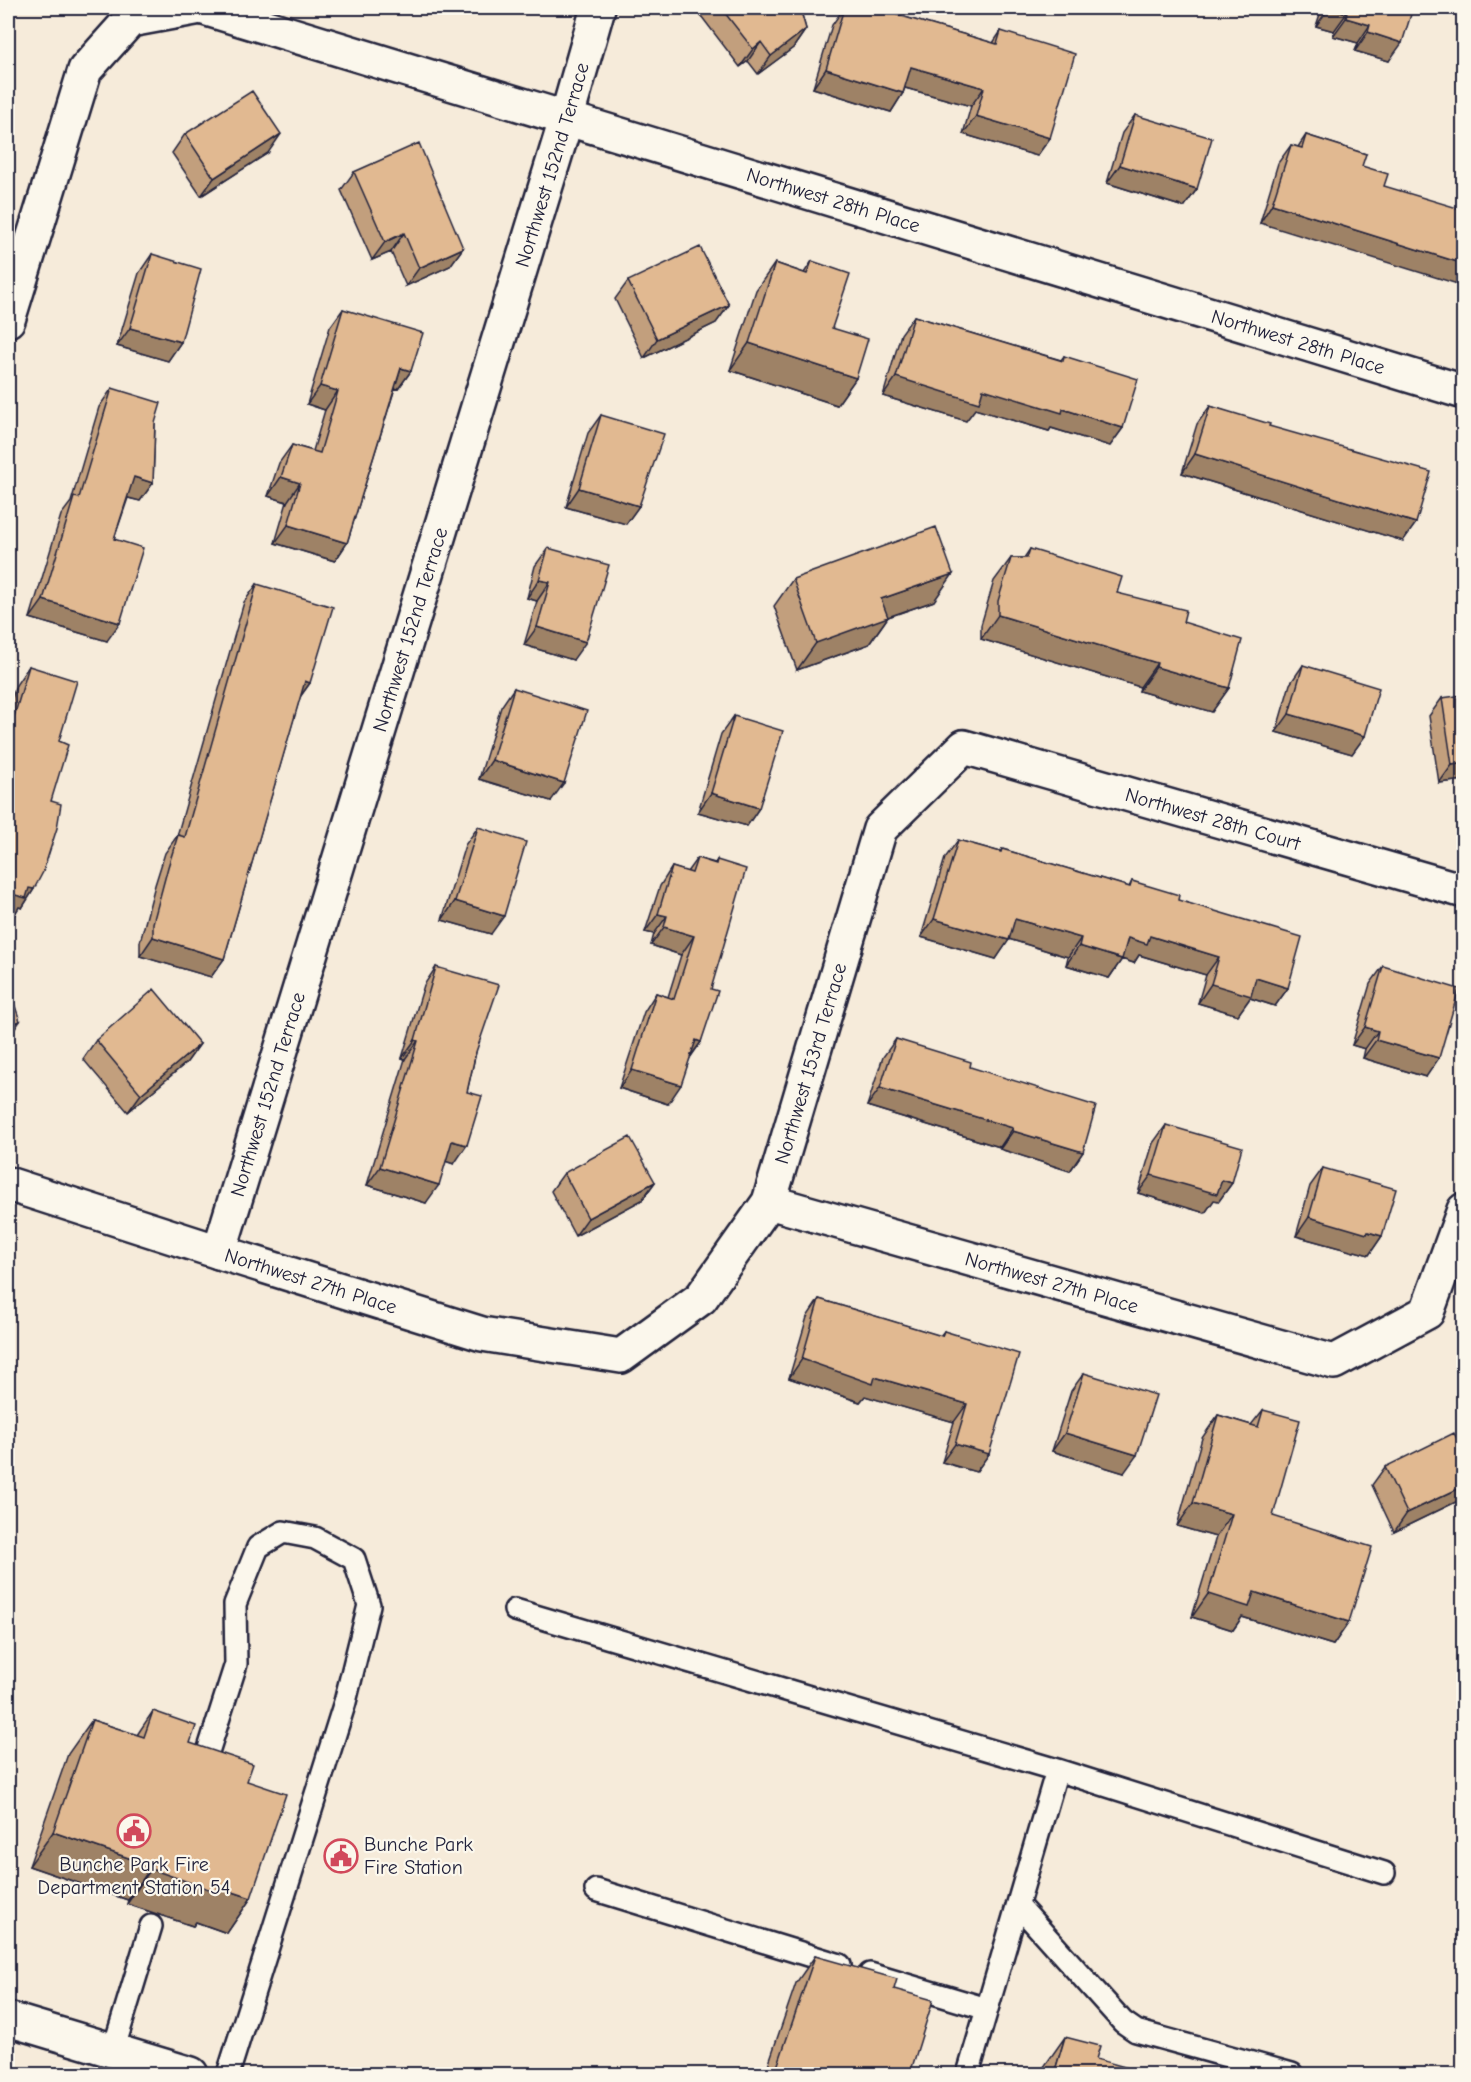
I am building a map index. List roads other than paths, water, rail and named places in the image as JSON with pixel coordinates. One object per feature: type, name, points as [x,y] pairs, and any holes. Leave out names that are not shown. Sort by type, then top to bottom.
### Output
[{"type":"street","points":[[8,320],[85,70],[130,20],[195,8]]},
{"type":"street","name":"Northwest 28th Place","points":[[204,8],[1464,392]]},
{"type":"street","name":"Northwest 152nd Terrace","points":[[219,1252],[566,120],[598,8]]},
{"type":"street","name":"Northwest 28th Court","points":[[964,747],[1464,891]]},
{"type":"street","name":"Northwest 153rd Terrace","points":[[621,1356],[701,1298],[769,1202],[880,829],[964,747]]},
{"type":"street","name":"Northwest 27th Place","points":[[8,1184],[482,1334],[621,1356]]},
{"type":"street","name":"Northwest 27th Place","points":[[769,1202],[1334,1362],[1427,1312],[1464,1210]]},
{"type":"street","points":[[8,2019],[176,2072]]},
{"type":"lane","points":[[207,1755],[236,1664],[235,1604],[258,1547],[283,1532],[315,1538],[354,1559],[369,1605],[356,1659],[342,1713],[228,2074]]},
{"type":"lane","points":[[515,1610],[1057,1770],[1384,1873]]},
{"type":"lane","points":[[968,2074],[1057,1770]]},
{"type":"lane","points":[[596,1890],[987,2010]]},
{"type":"lane","points":[[1018,1905],[1123,2022],[1136,2031],[1292,2074]]},
{"type":"lane","points":[[113,2051],[151,1926]]},
{"type":"place","name":"Bunche Park Fire Department Station 54","points":[[134,1831]]},
{"type":"place","name":"Bunche Park Fire Station","points":[[341,1856]]}]
